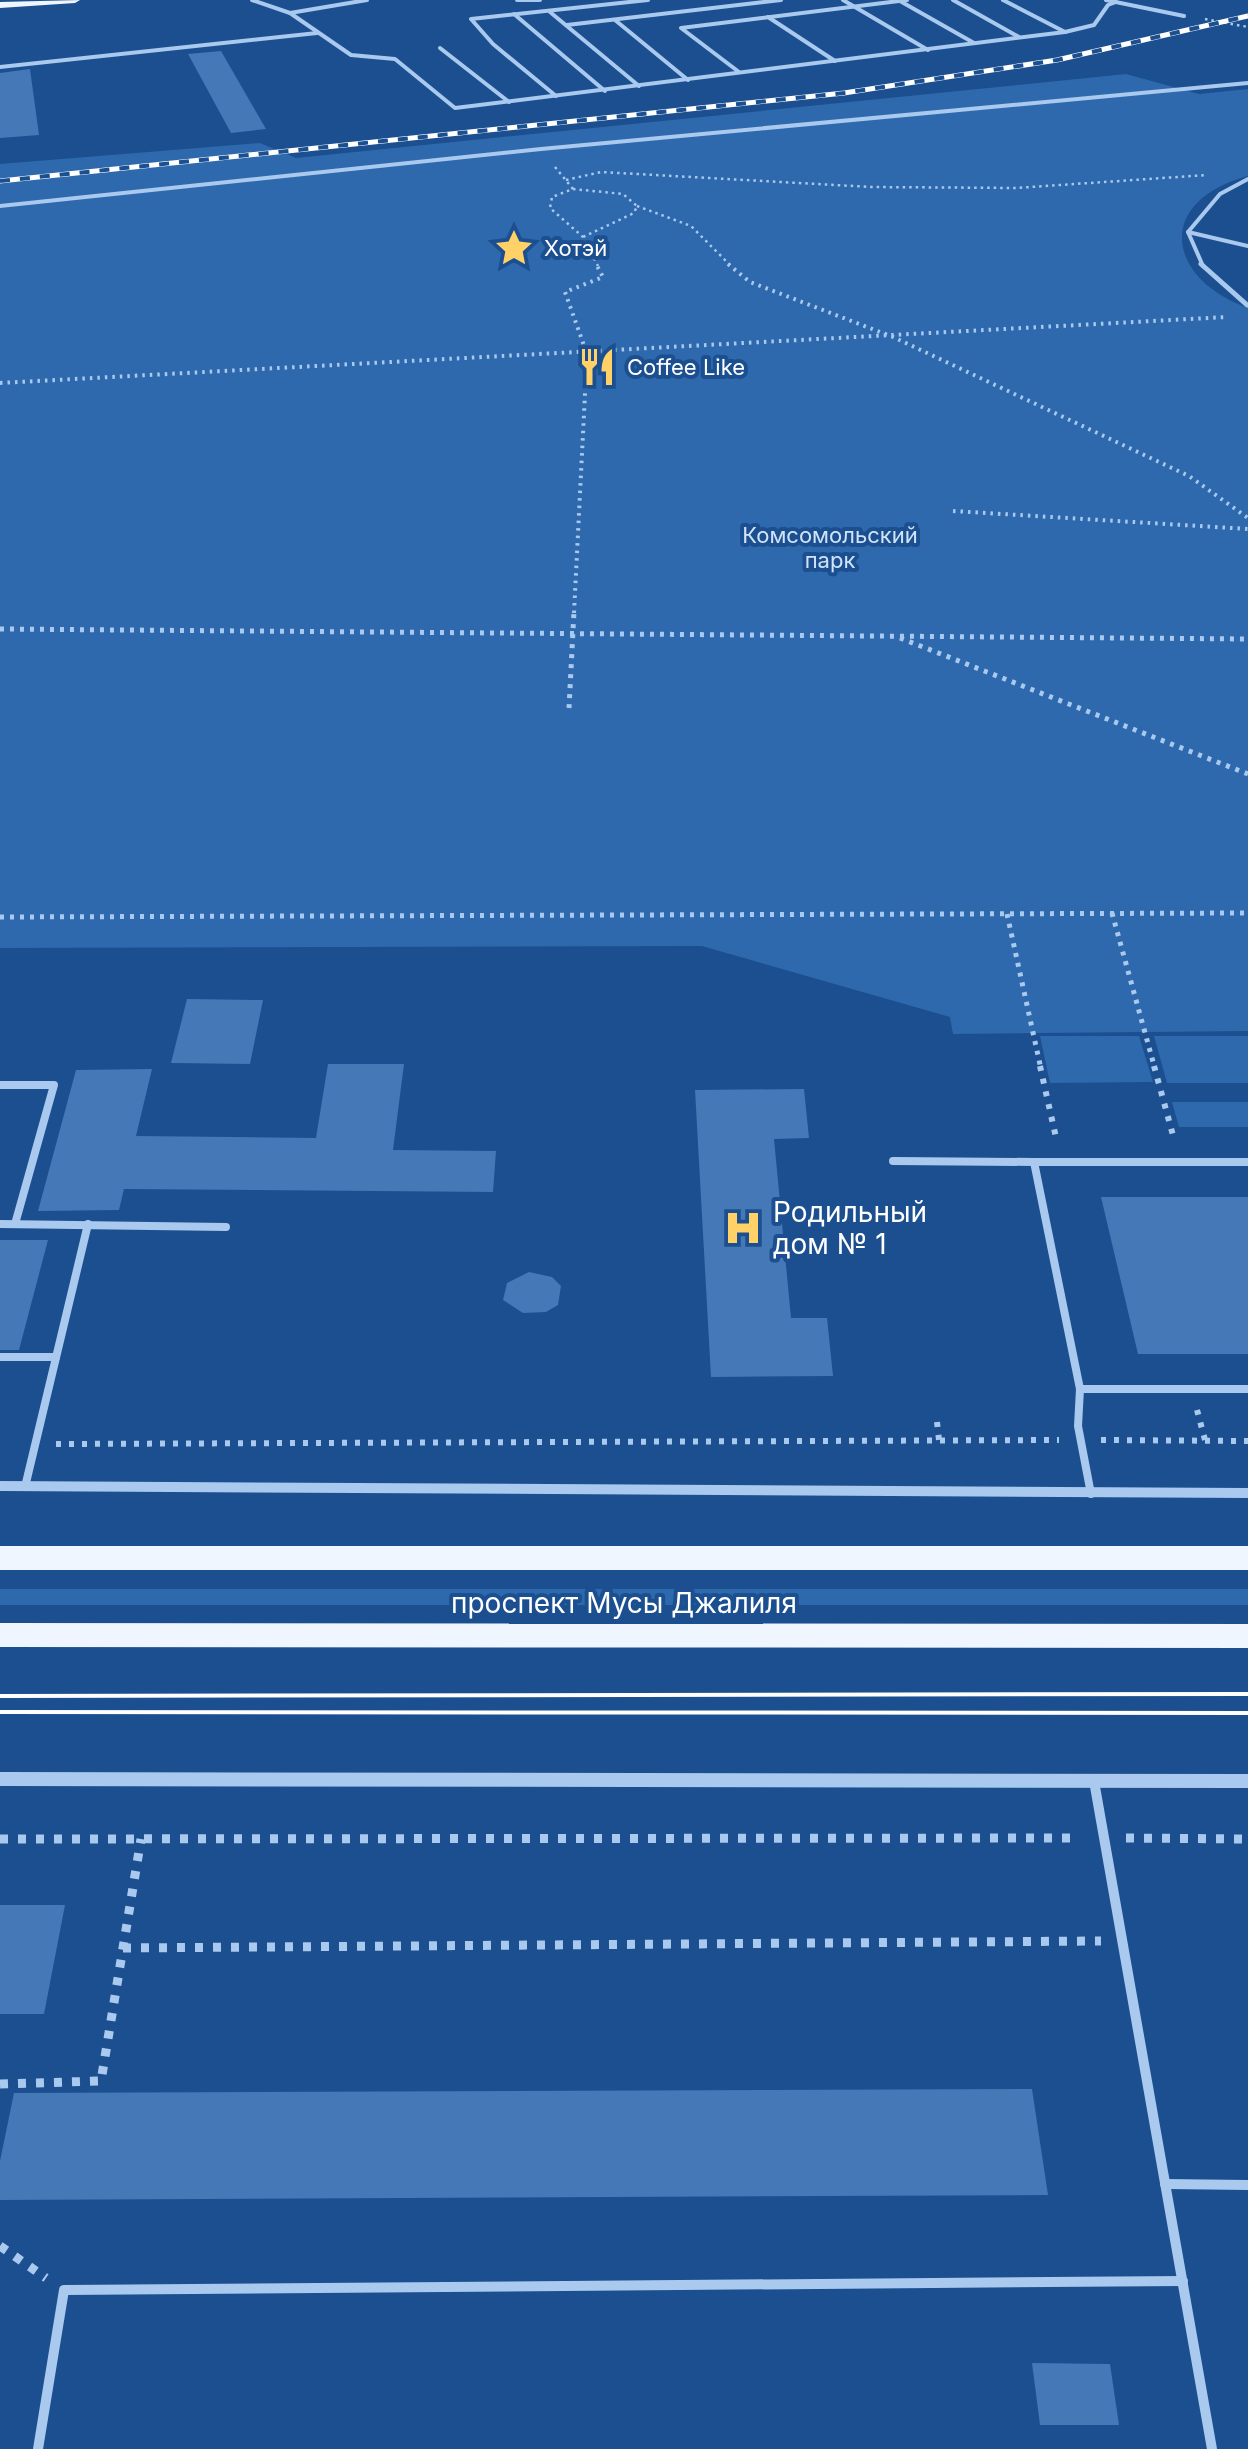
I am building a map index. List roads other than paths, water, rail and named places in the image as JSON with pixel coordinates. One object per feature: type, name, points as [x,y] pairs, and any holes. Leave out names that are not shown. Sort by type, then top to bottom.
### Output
[{"type":"main road","points":[[0,5],[75,0]]},
{"type":"main road","name":"проспект Мусы Джалиля","points":[[0,1558],[1248,1558]]},
{"type":"main road","name":"проспект Мусы Джалиля","points":[[0,1634],[1248,1636]]},
{"type":"street","points":[[0,1486],[1248,1493]]},
{"type":"street","points":[[0,1780],[1248,1781]]},
{"type":"lane","points":[[252,0],[290,13],[351,54],[395,60],[454,108],[1065,32],[1094,25],[1108,5],[1116,2]]},
{"type":"lane","points":[[290,13],[367,0]]},
{"type":"lane","points":[[517,0],[540,0]]},
{"type":"lane","points":[[556,96],[492,44],[471,19],[648,0]]},
{"type":"lane","points":[[567,25],[781,0]]},
{"type":"lane","points":[[842,0],[928,50]]},
{"type":"lane","points":[[740,74],[681,28],[907,0]]},
{"type":"lane","points":[[953,0],[1020,38]]},
{"type":"lane","points":[[1003,0],[1065,32]]},
{"type":"lane","points":[[1106,0],[1184,16]]},
{"type":"lane","points":[[900,1],[976,44]]},
{"type":"lane","points":[[549,11],[639,86]]},
{"type":"lane","points":[[514,14],[605,90]]},
{"type":"lane","points":[[768,17],[835,62]]},
{"type":"lane","points":[[615,20],[688,80]]},
{"type":"lane","points":[[0,66],[317,33]]},
{"type":"lane","points":[[440,48],[508,102]]},
{"type":"lane","points":[[0,206],[541,149],[1248,82]]},
{"type":"lane","points":[[1188,232],[1220,194],[1248,179]]},
{"type":"lane","points":[[1188,232],[1248,246]]},
{"type":"lane","points":[[1188,232],[1200,263],[1247,305]]},
{"type":"lane","points":[[0,1085],[54,1085],[16,1224]]},
{"type":"lane","points":[[893,1161],[1248,1162]]},
{"type":"lane","points":[[1034,1162],[1080,1389],[1080,1440],[1091,1494]]},
{"type":"lane","points":[[0,1224],[226,1227]]},
{"type":"lane","points":[[26,1487],[88,1224]]},
{"type":"lane","points":[[0,1357],[56,1357]]},
{"type":"lane","points":[[1080,1389],[1248,1389]]},
{"type":"lane","points":[[1094,1781],[1212,2449]]},
{"type":"lane","points":[[1165,2184],[1248,2184]]},
{"type":"lane","points":[[38,2449],[64,2290],[1182,2281]]},
{"type":"tram line","points":[[0,1696],[1248,1694]]},
{"type":"tram line","points":[[0,1712],[1248,1713]]},
{"type":"railway","points":[[0,181],[844,93],[1057,60],[1248,16]]},
{"type":"place","name":"Хотэй","points":[[514,248]]},
{"type":"place","name":"Coffee Like","points":[[597,367]]},
{"type":"place","name":"Родильный дом № 1","points":[[743,1228]]},
{"type":"park label","name":"Комсомольский парк","points":[[830,548]]}]
